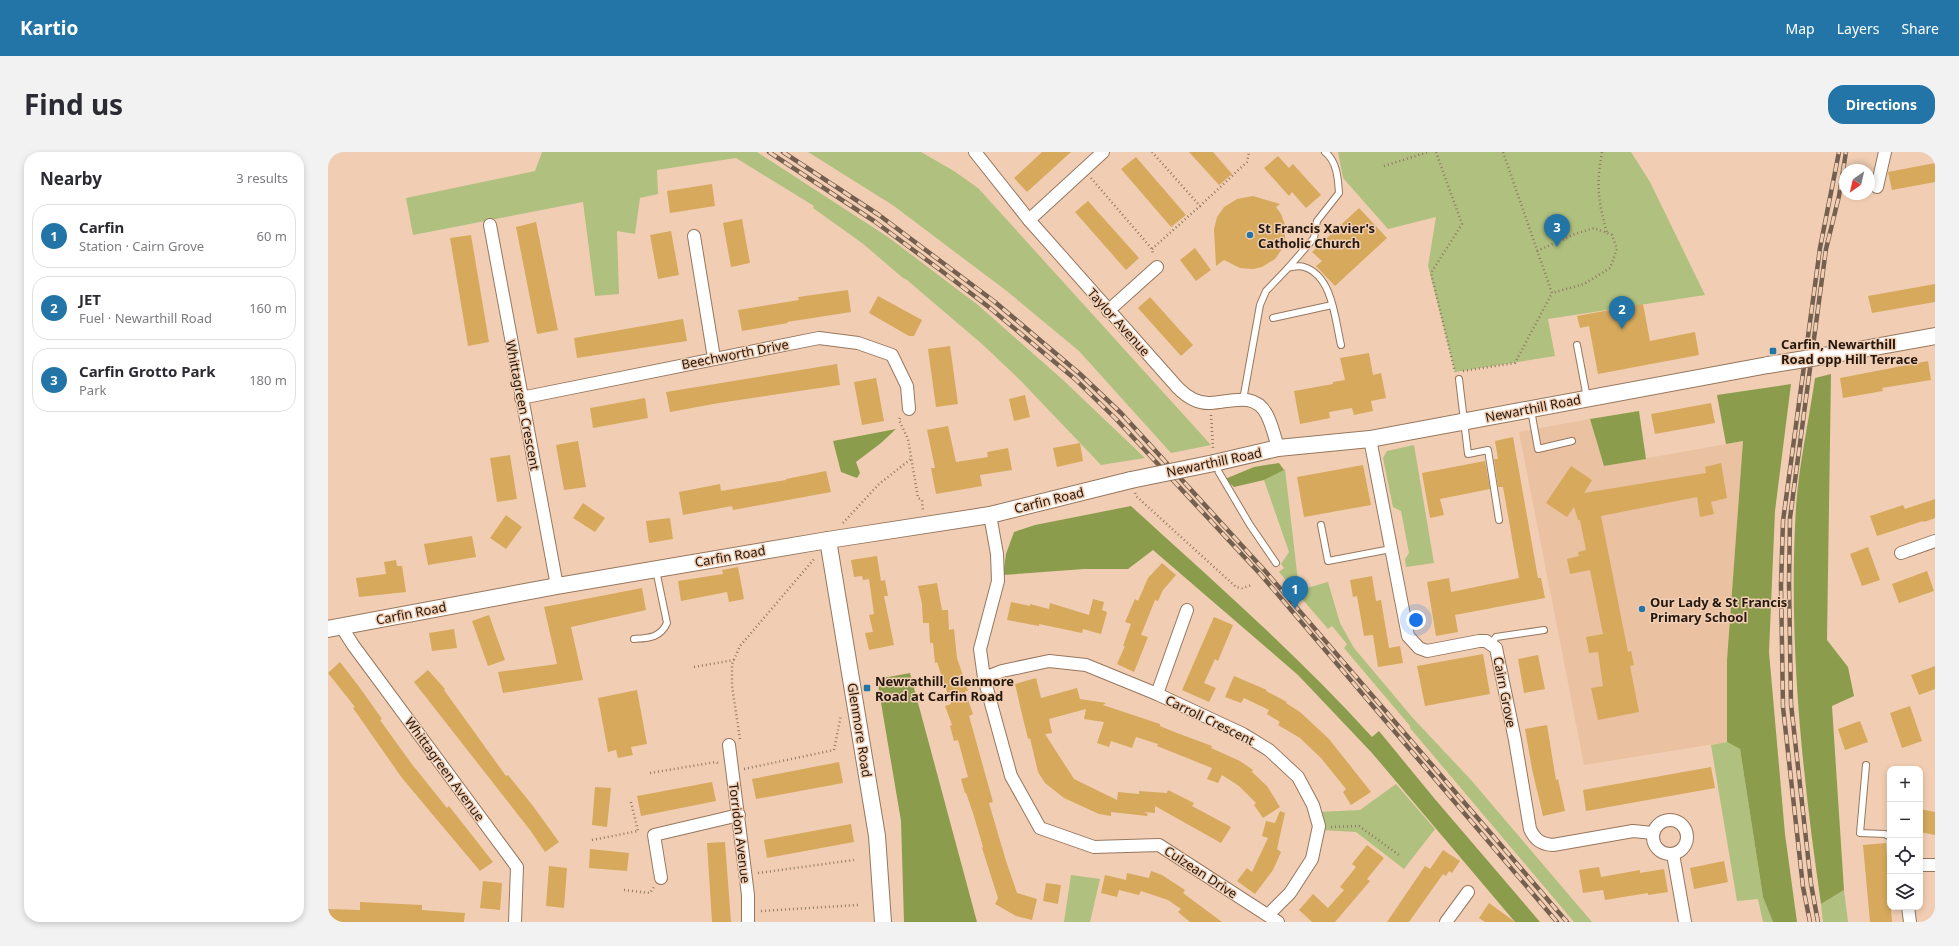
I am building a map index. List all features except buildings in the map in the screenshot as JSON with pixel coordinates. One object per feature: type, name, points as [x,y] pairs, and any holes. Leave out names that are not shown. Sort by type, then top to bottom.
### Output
[{"type":"main road","name":"Newarthill Road","points":[[1131,480],[1278,448],[1370,439],[1768,365],[1935,336]]},
{"type":"main road","name":"Carfin Road","points":[[335,627],[655,569],[990,515],[1131,480]]},
{"type":"main road","name":"Glenmore Road","points":[[828,540],[877,836],[883,922]]},
{"type":"street","points":[[1029,220],[1103,152]]},
{"type":"street","points":[[1878,187],[1885,152]]},
{"type":"street","name":"Taylor Avenue","points":[[978,153],[1029,220],[1108,311],[1185,395],[1210,403],[1236,399],[1253,402],[1267,414],[1278,448]]},
{"type":"street","name":"Whittagreen Crescent","points":[[490,225],[557,586]]},
{"type":"street","points":[[694,236],[714,358]]},
{"type":"street","points":[[1108,311],[1157,267]]},
{"type":"street","name":"Beechworth Drive","points":[[521,398],[819,338],[858,343],[892,355],[907,386],[909,409]]},
{"type":"street","name":"Cairn Grove","points":[[1370,439],[1408,636],[1419,648],[1427,651],[1479,641],[1492,643],[1498,654],[1530,829],[1538,841],[1553,845],[1633,830],[1653,833]]},
{"type":"street","name":"Culzean Drive","points":[[990,515],[997,554],[998,581],[980,650],[984,678],[1011,776],[1040,828],[1094,847],[1159,845],[1273,918]]},
{"type":"street","points":[[1901,552],[1935,541]]},
{"type":"street","points":[[1157,694],[1187,610]]},
{"type":"street","name":"Whittagreen Avenue","points":[[335,627],[353,645],[517,867],[515,922]]},
{"type":"street","name":"Carroll Crescent","points":[[984,678],[1002,671],[1049,661],[1086,665],[1157,694],[1243,734],[1269,750],[1298,777],[1313,805],[1319,826],[1312,859],[1273,918]]},
{"type":"street","name":"Torridon Avenue","points":[[729,745],[746,874],[748,917]]},
{"type":"street","points":[[660,878],[654,835],[739,815]]},
{"type":"street","points":[[1670,819],[1681,823],[1687,833],[1687,839],[1682,849],[1673,854],[1667,854],[1657,849],[1654,844],[1653,833],[1655,828],[1664,820],[1670,819]]},
{"type":"street","points":[[1673,854],[1685,922]]},
{"type":"street","points":[[1923,864],[1935,865]]},
{"type":"street","points":[[1446,922],[1468,892]]},
{"type":"street","points":[[1908,910],[1910,922]]},
{"type":"lane","points":[[1243,400],[1260,305],[1266,291],[1314,238],[1317,221],[1339,193],[1338,174],[1330,156],[1325,152]]},
{"type":"lane","points":[[1288,268],[1303,266],[1315,274],[1329,291],[1341,345]]},
{"type":"lane","points":[[1273,318],[1332,305]]},
{"type":"lane","points":[[1577,345],[1587,398]]},
{"type":"lane","points":[[1459,379],[1468,454],[1488,450],[1499,520]]},
{"type":"lane","points":[[1531,409],[1538,449],[1572,441]]},
{"type":"lane","points":[[1214,463],[1250,525],[1276,563]]},
{"type":"lane","points":[[1321,525],[1328,561],[1391,549]]},
{"type":"lane","points":[[634,639],[654,638],[664,629],[667,623],[655,569]]},
{"type":"lane","points":[[1492,643],[1496,637],[1544,630]]},
{"type":"lane","points":[[1866,765],[1860,833],[1887,835]]},
{"type":"path","points":[[1152,152],[1200,206]]},
{"type":"path","points":[[1152,249],[1247,162],[1249,152]]},
{"type":"path","points":[[1384,166],[1428,152]]},
{"type":"path","points":[[1436,152],[1462,224],[1431,273],[1455,372],[1515,363],[1552,293],[1584,284],[1610,268],[1618,249],[1612,235],[1594,228],[1575,234],[1537,251]]},
{"type":"path","points":[[1503,152],[1552,293]]},
{"type":"path","points":[[1602,152],[1598,182],[1599,203],[1607,233]]},
{"type":"path","points":[[1084,170],[1152,249],[1157,267]]},
{"type":"path","points":[[1210,403],[1214,463]]},
{"type":"path","points":[[909,409],[899,420],[908,439],[918,498],[922,500],[924,526]]},
{"type":"path","points":[[729,745],[741,738],[732,686],[734,660],[740,646],[828,540],[879,484],[911,459]]},
{"type":"path","points":[[1131,480],[1136,496],[1236,587],[1242,588],[1252,585]]},
{"type":"path","points":[[694,667],[734,660]]},
{"type":"path","points":[[650,773],[716,762],[733,772],[834,750],[842,711]]},
{"type":"path","points":[[631,802],[638,831]]},
{"type":"path","points":[[1319,826],[1335,828],[1359,826],[1399,855]]},
{"type":"path","points":[[592,840],[638,831],[654,835]]},
{"type":"path","points":[[746,874],[854,860]]},
{"type":"path","points":[[624,890],[650,893],[660,878]]},
{"type":"path","points":[[748,917],[858,905]]},
{"type":"shaded area","name":"Our Lady & St Francis Primary School","points":[[1590,419],[1604,466],[1743,441],[1727,660],[1727,742],[1584,765],[1519,432]]},
{"type":"green space","points":[[542,152],[757,152],[888,237],[978,305],[1063,380],[1145,458],[1101,465],[1020,380],[982,344],[907,280],[862,243],[813,208],[814,206],[736,158],[657,170],[658,194],[640,198],[635,234],[617,231],[619,294],[595,296],[583,202],[413,235],[406,198],[535,171]]},
{"type":"green space","points":[[808,152],[921,152],[954,171],[978,188],[1211,445],[1171,453],[1079,351],[1008,292],[894,206]]},
{"type":"green space","points":[[1338,152],[1631,152],[1650,182],[1705,295],[1548,319],[1555,356],[1455,372],[1428,266],[1436,217],[1388,229],[1343,178]]},
{"type":"green space","points":[[1831,374],[1827,640],[1848,667],[1854,696],[1832,706],[1844,890],[1821,904],[1808,805],[1798,706],[1795,657],[1794,557],[1797,491],[1815,378]]},
{"type":"green space","points":[[1791,384],[1775,511],[1769,652],[1785,834],[1797,922],[1773,922],[1763,897],[1740,749],[1727,742],[1727,660],[1743,441],[1726,444],[1717,395]]},
{"type":"green space","points":[[1639,411],[1646,459],[1604,466],[1590,419]]},
{"type":"green space","points":[[896,429],[881,443],[856,462],[860,473],[857,478],[841,472],[833,441]]},
{"type":"green space","points":[[1414,445],[1434,563],[1406,567],[1405,559],[1409,553],[1401,511],[1393,507],[1383,458],[1387,451]]},
{"type":"green space","points":[[1279,463],[1284,470],[1264,480],[1234,487],[1225,479],[1254,467]]},
{"type":"green space","points":[[1285,469],[1298,581],[1303,589],[1328,582],[1340,623],[1354,648],[1412,717],[1471,780],[1592,922],[1574,922],[1344,648],[1347,644],[1332,626],[1328,629],[1279,572],[1284,568],[1281,564],[1289,552],[1264,480]]},
{"type":"green space","points":[[1131,506],[1224,590],[1284,647],[1372,737],[1379,731],[1540,922],[1515,922],[1372,753],[1298,675],[1153,550],[1128,569],[1084,569],[1003,575],[1006,554],[1014,532],[1035,525]]},
{"type":"green space","points":[[910,673],[977,922],[904,922],[901,821],[877,679]]},
{"type":"green space","points":[[1727,742],[1740,749],[1763,897],[1773,922],[1763,922],[1758,899],[1737,901],[1711,745]]},
{"type":"green space","points":[[1396,784],[1435,829],[1404,869],[1356,832],[1320,830],[1317,812],[1360,810]]},
{"type":"green space","points":[[1071,875],[1100,879],[1090,922],[1064,922]]},
{"type":"green space","points":[[1844,890],[1848,922],[1823,922],[1821,904]]},
{"type":"railway","points":[[769,152],[874,221],[990,308],[1075,379],[1116,419],[1262,576],[1557,922]]},
{"type":"railway","points":[[783,152],[879,215],[995,302],[1080,374],[1121,413],[1266,572],[1567,922]]},
{"type":"railway","points":[[1810,922],[1803,887],[1783,707],[1781,585],[1783,521],[1820,248],[1839,152]]},
{"type":"railway","points":[[1818,922],[1811,884],[1791,704],[1789,582],[1790,518],[1826,249],[1839,196],[1846,152]]},
{"type":"place","name":"St Francis Xavier's Catholic Church","points":[[1250,235]]},
{"type":"place","name":"Carfin Grotto Park","points":[[1557,247]]},
{"type":"place","name":"JET","points":[[1622,329]]},
{"type":"place","name":"Carfin, Newarthill Road opp Hill Terrace","points":[[1773,351]]},
{"type":"place","name":"Carfin","points":[[1295,609]]},
{"type":"place","name":"Our Lady & St Francis Primary School","points":[[1642,609]]},
{"type":"place","name":"Newrathill, Glenmore Road at Carfin Road","points":[[867,688]]}]
